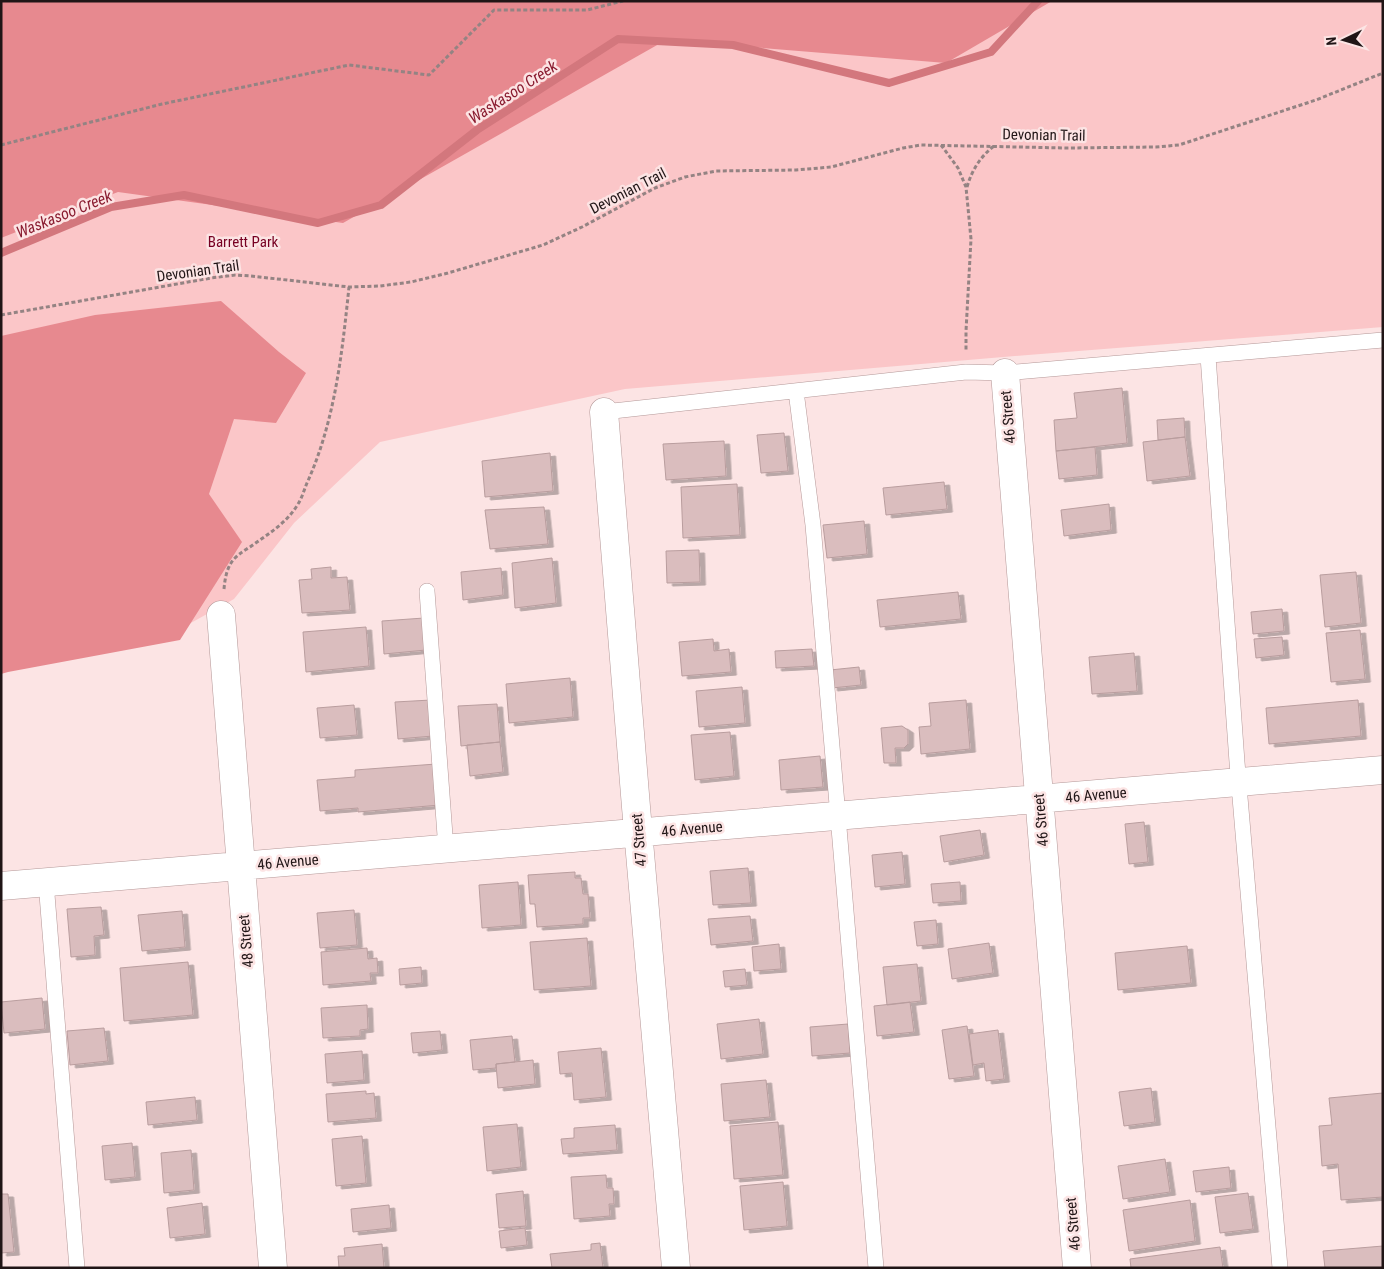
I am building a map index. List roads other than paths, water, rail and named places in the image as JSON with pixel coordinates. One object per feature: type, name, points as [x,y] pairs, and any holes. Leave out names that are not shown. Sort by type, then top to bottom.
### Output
[{"type":"street","name":"46 Street","points":[[1005,373],[1076,1268]]},
{"type":"street","name":"47 Street","points":[[604,412],[676,1268]]},
{"type":"street","name":"48 Street","points":[[222,615],[240,866],[273,1268]]},
{"type":"street","name":"46 Avenue","points":[[1,886],[1383,770]]},
{"type":"lane","points":[[604,412],[966,372],[1005,373],[1383,340]]},
{"type":"lane","points":[[1208,356],[1239,782],[1280,1268]]},
{"type":"lane","points":[[796,391],[813,524],[876,1268]]},
{"type":"lane","points":[[427,591],[446,849]]},
{"type":"lane","points":[[46,882],[78,1268]]},
{"type":"waterway","name":"Waskasoo Creek","points":[[1,253],[111,207],[184,195],[318,223],[381,205],[477,130],[618,39],[733,45],[889,83],[991,52],[1038,1]]},
{"type":"park label","name":"Barrett Park","points":[[243,242]]}]
